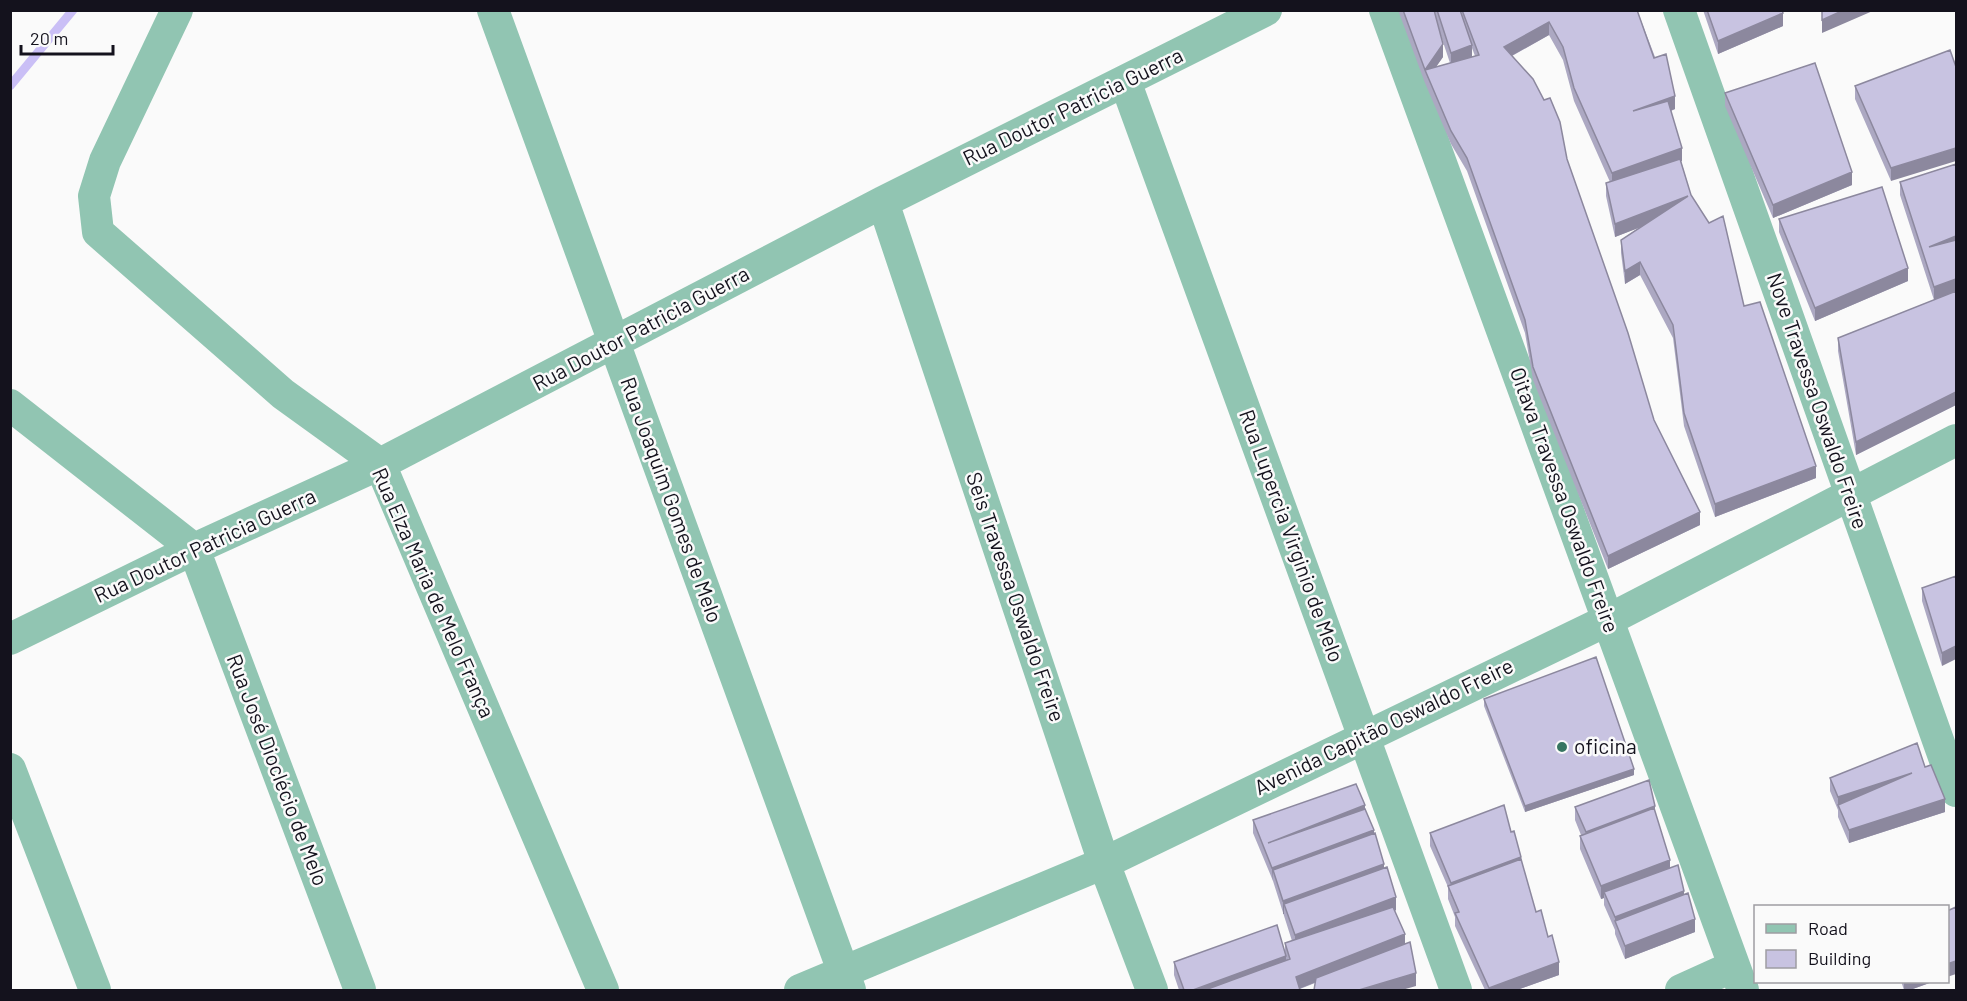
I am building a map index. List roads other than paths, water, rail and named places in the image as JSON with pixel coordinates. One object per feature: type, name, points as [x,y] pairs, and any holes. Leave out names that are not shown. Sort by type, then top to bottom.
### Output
[{"type":"street","name":"Rua Elza Maria de Melo França","points":[[177,10],[105,160],[93,196],[98,232],[283,394],[380,464],[603,990]]},
{"type":"street","name":"Rua Joaquim Gomes de Melo","points":[[493,10],[847,982]]},
{"type":"street","name":"Rua Doutor Patricia Guerra","points":[[10,639],[194,549],[380,464],[883,202],[1266,10]]},
{"type":"street","name":"Oitava Travessa Oswaldo Freire","points":[[1385,10],[1738,978]]},
{"type":"street","name":"Nove Travessa Oswaldo Freire","points":[[1679,10],[1956,791]]},
{"type":"street","name":"Rua Lupercia Virginio de Melo","points":[[1125,81],[1456,990]]},
{"type":"street","name":"Seis Travessa Oswaldo Freire","points":[[883,202],[1104,862],[1152,990]]},
{"type":"street","points":[[10,405],[194,549]]},
{"type":"street","name":"Avenida Capitão Oswaldo Freire","points":[[800,990],[847,982],[1104,862],[1364,735],[1608,620],[1956,440]]},
{"type":"street","name":"Rua José Dioclécio de Melo","points":[[194,549],[360,990]]},
{"type":"street","points":[[10,769],[95,990]]},
{"type":"street","points":[[1681,990],[1738,978]]},
{"type":"waterway","points":[[10,86],[73,10]]},
{"type":"place","name":"oficina","points":[[1562,747]]}]
